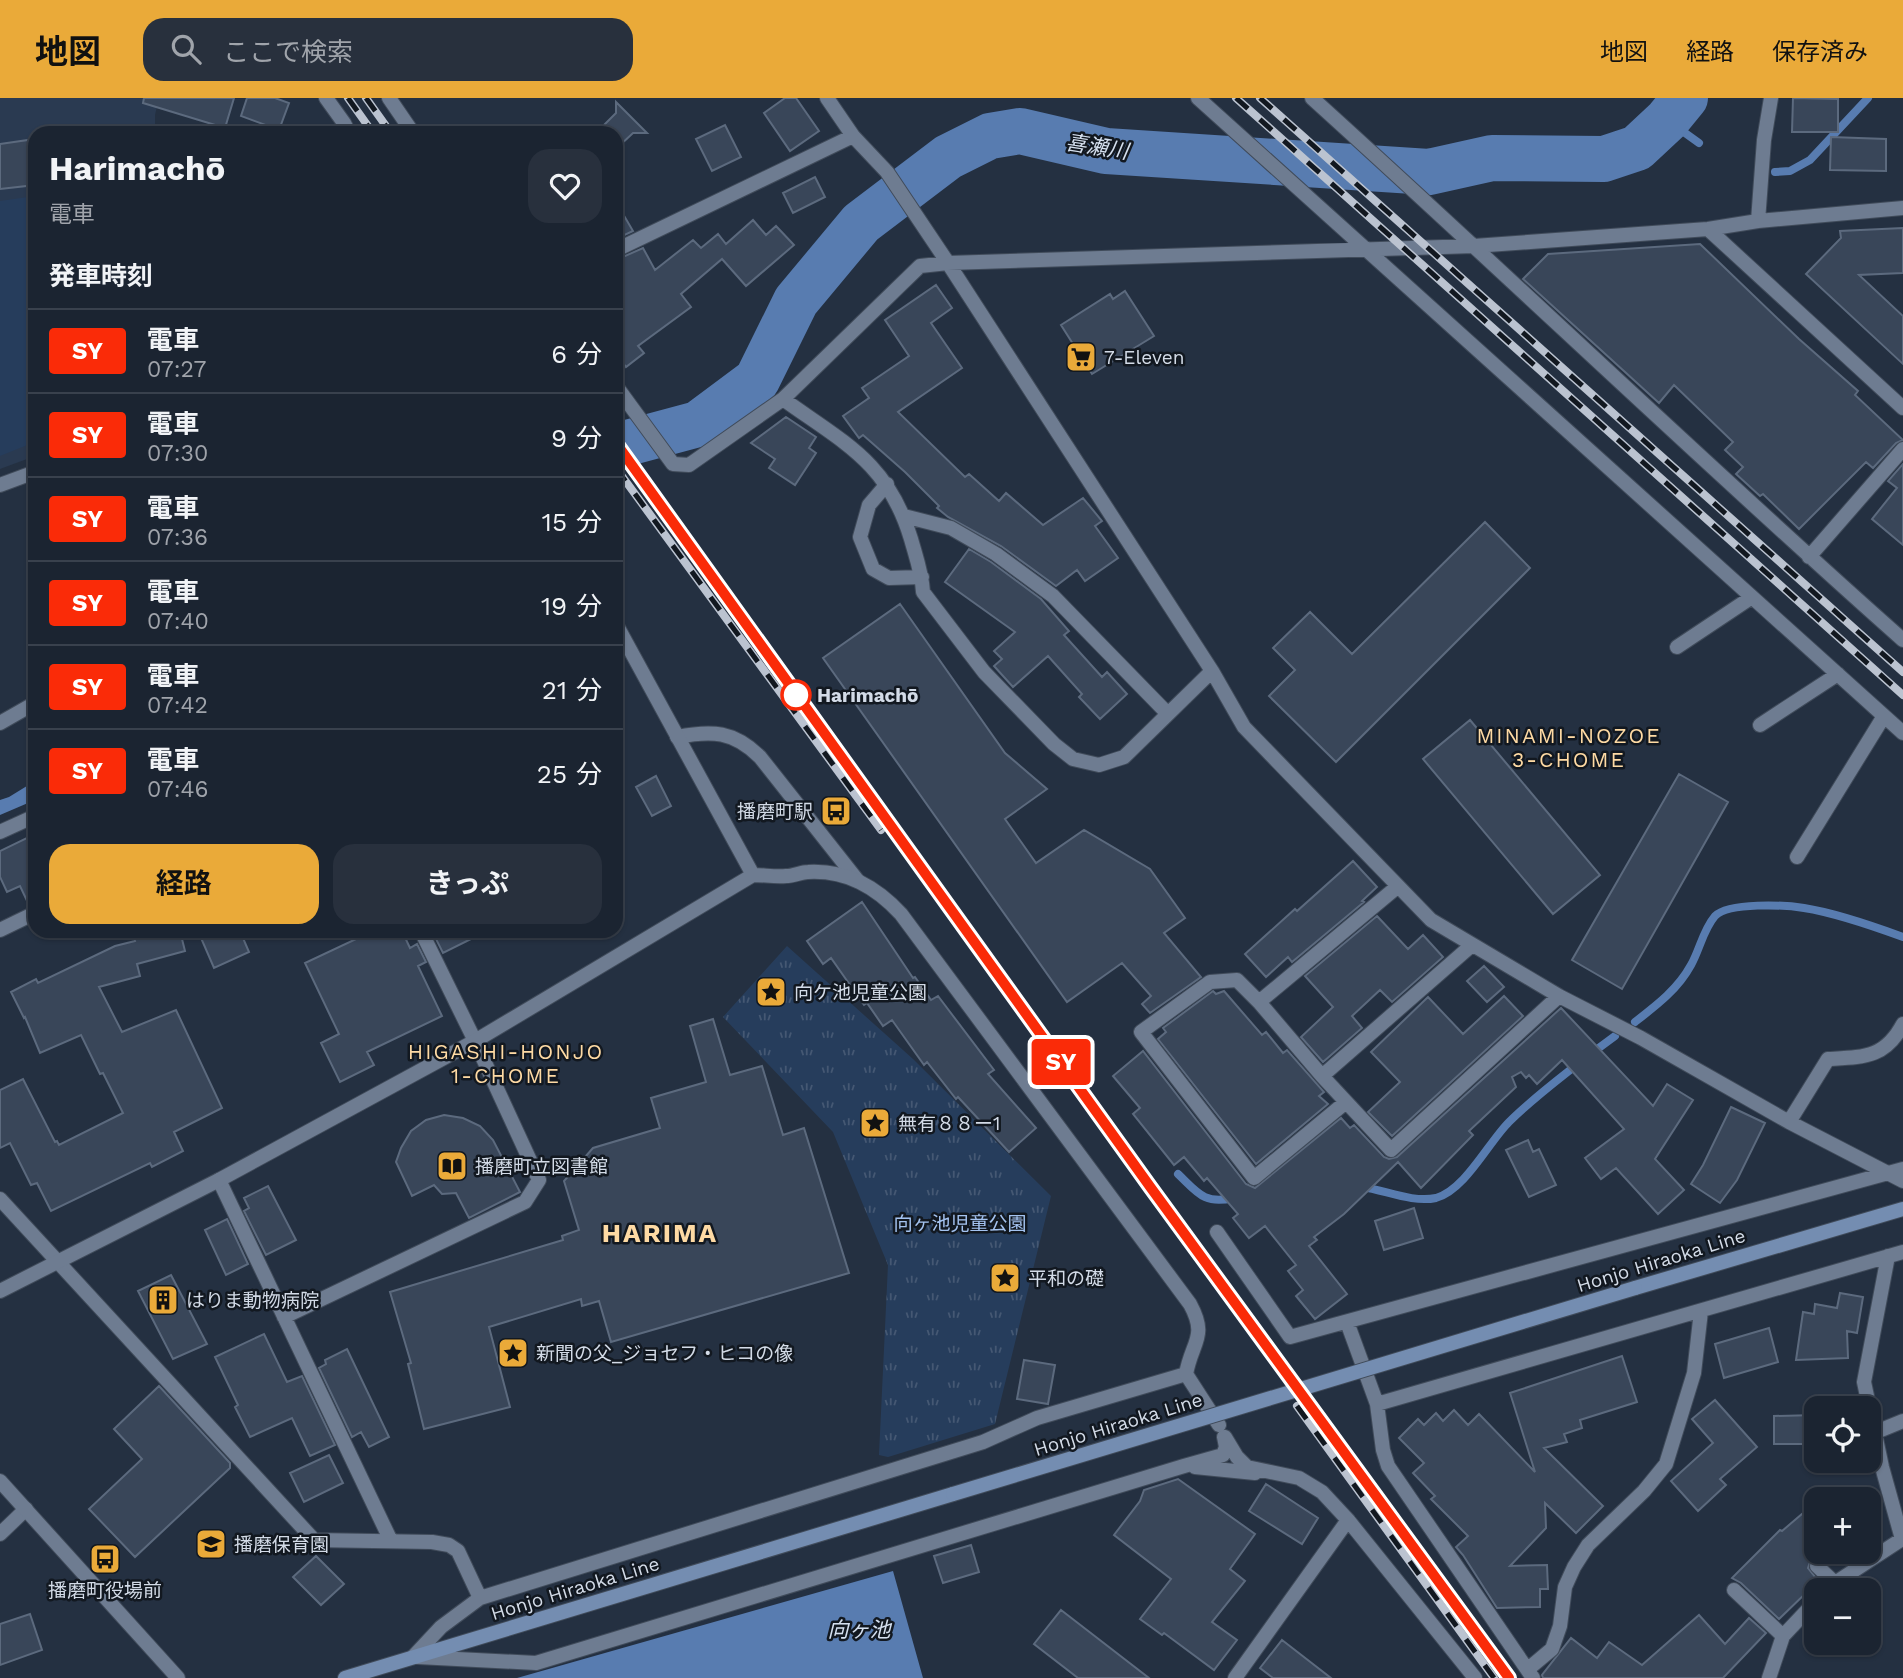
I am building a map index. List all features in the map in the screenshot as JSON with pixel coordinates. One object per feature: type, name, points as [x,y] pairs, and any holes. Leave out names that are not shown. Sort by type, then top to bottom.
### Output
[{"type":"main road","name":"Honjo Hiraoka Line","points":[[345,1678],[1903,1209]]},
{"type":"street","points":[[326,98],[346,126]]},
{"type":"street","points":[[389,98],[408,126]]},
{"type":"street","points":[[827,98],[853,136],[887,172],[948,262],[1212,671],[1244,727],[1358,842],[1397,887],[1431,920],[1559,996],[1641,1038],[1788,1122],[1903,1181]]},
{"type":"street","points":[[1198,98],[1903,733]]},
{"type":"street","points":[[1312,98],[1438,211],[1809,557],[1903,640]]},
{"type":"street","points":[[1758,221],[1764,140],[1771,98]]},
{"type":"street","points":[[623,247],[853,136]]},
{"type":"street","points":[[623,396],[673,464],[689,465],[783,399],[920,266],[948,262],[1474,246],[1708,229],[1758,221],[1903,208]]},
{"type":"street","points":[[1708,229],[1903,408]]},
{"type":"street","points":[[783,399],[868,460],[887,484],[904,516],[922,576],[923,592],[984,672],[1054,744],[1073,759],[1099,765],[1124,757],[1212,671]]},
{"type":"street","points":[[1809,557],[1903,449]]},
{"type":"street","points":[[0,485],[28,475]]},
{"type":"street","points":[[887,484],[869,505],[860,537],[873,569],[889,578],[922,576]]},
{"type":"street","points":[[904,516],[951,528],[996,554],[1053,596],[1168,714]]},
{"type":"street","points":[[1677,647],[1752,597]]},
{"type":"street","points":[[623,640],[753,875]]},
{"type":"street","points":[[1760,725],[1838,674]]},
{"type":"street","points":[[0,723],[28,708]]},
{"type":"street","points":[[1797,857],[1884,716]]},
{"type":"street","points":[[677,737],[695,733],[725,734],[747,744],[858,881]]},
{"type":"street","points":[[0,832],[28,820]]},
{"type":"street","points":[[821,873],[829,857],[825,838]]},
{"type":"street","points":[[0,1291],[219,1180],[475,1041],[753,875],[787,876],[807,872],[858,881],[869,885],[885,897],[901,914],[1189,1304],[1199,1321],[1199,1337],[1192,1348],[1186,1374],[1237,1457],[1247,1468],[1299,1478],[1322,1492],[1348,1520],[1475,1678]]},
{"type":"street","points":[[1259,1002],[1397,887]]},
{"type":"street","points":[[0,930],[28,916]]},
{"type":"street","points":[[284,1317],[525,1202],[539,1180],[424,938]]},
{"type":"street","points":[[1322,1076],[1472,945]]},
{"type":"street","points":[[1346,1102],[1254,1178],[1141,1032],[1210,982],[1237,980],[1391,1150],[1559,996]]},
{"type":"street","points":[[1788,1122],[1828,1059],[1877,1054],[1896,1037],[1903,1024]]},
{"type":"street","points":[[1217,1232],[1290,1337],[1903,1169]]},
{"type":"street","points":[[219,1180],[391,1541]]},
{"type":"street","points":[[0,1199],[314,1540],[432,1542],[449,1545],[458,1551],[480,1598]]},
{"type":"street","points":[[1377,1404],[1903,1252]]},
{"type":"street","points":[[1867,1396],[1864,1382],[1888,1256]]},
{"type":"street","points":[[1347,1322],[1377,1404],[1383,1450],[1388,1466],[1531,1673],[1552,1649],[1560,1626],[1566,1587],[1574,1567],[1588,1545],[1644,1491],[1666,1465],[1694,1373],[1701,1311]]},
{"type":"street","points":[[413,1657],[440,1627],[480,1598],[983,1442],[1037,1418],[1186,1374]]},
{"type":"street","points":[[1881,1430],[1903,1421]]},
{"type":"street","points":[[413,1657],[536,1663],[1223,1455],[1226,1447],[1222,1431]]},
{"type":"street","points":[[1846,1578],[1902,1543],[1881,1462]]},
{"type":"street","points":[[1184,1466],[1277,1474]]},
{"type":"street","points":[[0,1481],[178,1678]]},
{"type":"street","points":[[0,1534],[26,1509]]},
{"type":"street","points":[[1235,1678],[1348,1520]]},
{"type":"street","points":[[1817,1566],[1825,1578]]},
{"type":"street","points":[[1734,1590],[1783,1636]]},
{"type":"street","points":[[1769,1678],[1783,1636],[1804,1614]]},
{"type":"shaded area","points":[[0,98],[159,98],[155,126],[28,126],[28,459],[0,469]]},
{"type":"green space","points":[[28,197],[28,445],[0,456],[0,201]]},
{"type":"green space","name":"向ヶ池児童公園","points":[[787,946],[913,1059],[1051,1196],[995,1424],[888,1457],[879,1455],[888,1265],[833,1132],[723,1017]]},
{"type":"water","points":[[28,785],[28,803],[0,815],[0,800]]},
{"type":"water","name":"向ヶ池","points":[[893,1571],[923,1678],[517,1678]]},
{"type":"building","points":[[144,98],[234,98],[226,126],[143,103]]},
{"type":"building","points":[[247,98],[275,98],[289,103],[280,126],[268,126],[241,116]]},
{"type":"building","points":[[785,98],[796,98],[819,131],[790,151],[764,113]]},
{"type":"building","points":[[1793,98],[1838,99],[1838,132],[1792,132]]},
{"type":"building","points":[[616,102],[647,133],[633,133],[623,142],[623,126],[603,126],[616,113]]},
{"type":"building","points":[[725,125],[741,157],[712,171],[696,139]]},
{"type":"building","points":[[1831,137],[1886,139],[1886,171],[1830,170]]},
{"type":"building","points":[[28,140],[28,186],[0,189],[0,144]]},
{"type":"building","points":[[815,177],[825,197],[793,213],[783,193]]},
{"type":"building","points":[[623,214],[633,231],[623,236]]},
{"type":"building","points":[[753,220],[766,235],[776,226],[794,245],[746,286],[722,259],[681,294],[691,307],[638,346],[644,353],[626,367],[623,363],[623,257],[643,248],[655,270],[693,240],[701,248],[718,234],[726,244]]},
{"type":"building","points":[[1903,228],[1903,273],[1859,275],[1903,316],[1903,364],[1806,274],[1841,238],[1840,231]]},
{"type":"building","points":[[1700,244],[1799,339],[1858,391],[1855,395],[1903,440],[1896,443],[1873,468],[1866,462],[1799,529],[1763,494],[1760,496],[1736,474],[1743,467],[1725,450],[1733,442],[1674,385],[1659,403],[1523,279],[1548,254]]},
{"type":"building","points":[[936,285],[952,308],[931,323],[962,368],[898,412],[965,477],[969,474],[999,501],[1006,493],[1043,525],[1083,498],[1102,521],[1095,526],[1118,558],[1085,581],[1077,570],[1056,586],[1001,546],[948,517],[905,472],[863,435],[859,438],[843,416],[869,398],[862,388],[909,356],[885,320]]},
{"type":"building","points":[[1125,291],[1154,336],[1092,374],[1061,325],[1110,294],[1113,299]]},
{"type":"building","points":[[786,417],[816,437],[809,448],[816,453],[795,485],[769,468],[775,459],[751,443]]},
{"type":"building","points":[[1903,464],[1903,545],[1872,519],[1897,488],[1888,481]]},
{"type":"building","points":[[1485,522],[1530,568],[1336,762],[1269,696],[1295,670],[1273,648],[1310,612],[1352,654]]},
{"type":"building","points":[[969,549],[1041,599],[1069,631],[1064,635],[1102,677],[1107,672],[1127,694],[1100,719],[1079,697],[1082,694],[1048,656],[1013,687],[994,666],[1002,659],[994,651],[1015,632],[945,582]]},
{"type":"building","points":[[900,604],[1005,753],[1047,789],[1005,819],[1036,863],[1084,830],[1150,869],[1185,918],[1164,933],[1201,977],[1150,1013],[1142,1004],[1151,996],[1122,963],[1067,1002],[823,658]]},
{"type":"building","points":[[1470,720],[1600,875],[1553,914],[1423,759]]},
{"type":"building","points":[[1679,774],[1728,802],[1622,989],[1572,960]]},
{"type":"building","points":[[656,776],[671,806],[652,816],[636,787]]},
{"type":"building","points":[[28,837],[28,903],[20,886],[7,892],[0,877],[0,851]]},
{"type":"building","points":[[1353,861],[1377,887],[1362,901],[1364,902],[1292,962],[1288,957],[1266,977],[1245,954]]},
{"type":"building","points":[[862,902],[913,978],[915,977],[931,1000],[938,996],[994,1070],[988,1074],[1036,1128],[1009,1152],[958,1097],[956,1099],[927,1062],[924,1065],[892,1020],[883,1026],[867,1003],[864,1005],[831,958],[823,964],[807,941]]},
{"type":"building","points":[[1377,916],[1408,949],[1423,935],[1443,957],[1392,1002],[1380,990],[1352,1016],[1362,1028],[1323,1062],[1301,1037],[1333,1007],[1305,976]]},
{"type":"building","points":[[134,938],[182,938],[185,951],[137,964],[140,976],[99,987],[122,1032],[176,1010],[222,1108],[174,1132],[183,1151],[152,1167],[150,1163],[51,1211],[37,1183],[31,1185],[10,1143],[0,1148],[0,1090],[23,1079],[59,1145],[123,1113],[81,1035],[40,1053],[11,992],[36,979],[38,983],[115,946],[135,941]]},
{"type":"building","points":[[201,938],[243,938],[249,952],[214,968]]},
{"type":"building","points":[[358,938],[405,938],[410,948],[417,944],[426,962],[418,966],[442,1016],[367,1052],[374,1065],[340,1082],[321,1043],[339,1034],[305,963]]},
{"type":"building","points":[[436,938],[473,938],[443,953]]},
{"type":"building","points":[[1484,966],[1504,987],[1487,1002],[1467,981]]},
{"type":"building","points":[[1213,991],[1216,994],[1224,991],[1262,1035],[1266,1032],[1283,1053],[1287,1050],[1324,1092],[1319,1096],[1328,1104],[1256,1164],[1158,1039],[1166,1032],[1163,1028]]},
{"type":"building","points":[[1504,996],[1523,1016],[1392,1136],[1368,1112],[1400,1082],[1371,1052],[1428,997],[1463,1034]]},
{"type":"building","points":[[1561,1008],[1653,1106],[1667,1084],[1693,1100],[1655,1159],[1684,1190],[1658,1214],[1616,1168],[1601,1179],[1585,1158],[1624,1129],[1562,1060],[1537,1084],[1529,1075],[1526,1078],[1521,1072],[1512,1077],[1516,1087],[1469,1131],[1473,1135],[1421,1188],[1398,1162],[1344,1214],[1314,1237],[1317,1240],[1309,1246],[1347,1294],[1315,1319],[1296,1296],[1303,1290],[1288,1271],[1296,1265],[1265,1226],[1249,1238],[1233,1218],[1238,1214],[1207,1178],[1204,1181],[1184,1157],[1174,1165],[1133,1114],[1140,1108],[1113,1076],[1143,1051],[1246,1184],[1255,1188],[1341,1118],[1350,1128],[1354,1125],[1384,1157],[1397,1157]]},
{"type":"building","points":[[713,1019],[730,1075],[762,1066],[783,1135],[804,1128],[849,1273],[611,1342],[599,1301],[582,1306],[581,1299],[489,1327],[510,1407],[424,1429],[408,1364],[411,1363],[390,1292],[563,1240],[562,1236],[579,1230],[564,1181],[593,1148],[660,1128],[651,1098],[706,1082],[690,1026]]},
{"type":"building","points":[[1731,1107],[1765,1123],[1737,1180],[1720,1203],[1691,1184]]},
{"type":"building","points":[[444,1115],[463,1118],[480,1126],[493,1140],[520,1192],[469,1218],[456,1193],[442,1194],[434,1185],[412,1196],[396,1162],[401,1148],[411,1131],[426,1120]]},
{"type":"building","points":[[1528,1140],[1533,1152],[1539,1149],[1556,1185],[1529,1197],[1506,1150]]},
{"type":"building","points":[[268,1186],[296,1240],[266,1255],[244,1211],[249,1208],[244,1198]]},
{"type":"building","points":[[1414,1208],[1423,1238],[1384,1250],[1375,1221]]},
{"type":"building","points":[[227,1219],[248,1264],[226,1275],[205,1230]]},
{"type":"building","points":[[171,1275],[207,1344],[173,1359],[138,1291]]},
{"type":"building","points":[[1840,1293],[1863,1297],[1857,1333],[1847,1331],[1848,1358],[1796,1360],[1803,1312],[1814,1314],[1815,1304],[1837,1308]]},
{"type":"building","points":[[1769,1328],[1778,1362],[1724,1378],[1715,1344]]},
{"type":"building","points":[[264,1334],[287,1382],[302,1376],[335,1445],[310,1456],[292,1418],[250,1437],[215,1357]]},
{"type":"building","points":[[347,1349],[389,1437],[369,1447],[361,1432],[352,1437],[319,1368],[326,1364],[325,1360]]},
{"type":"building","points":[[1622,1356],[1637,1402],[1580,1420],[1582,1428],[1564,1434],[1567,1442],[1544,1448],[1603,1506],[1576,1533],[1545,1503],[1546,1528],[1510,1566],[1547,1565],[1548,1589],[1540,1589],[1540,1607],[1497,1608],[1456,1547],[1468,1536],[1431,1499],[1435,1496],[1413,1473],[1424,1463],[1399,1438],[1418,1419],[1424,1425],[1436,1413],[1443,1421],[1454,1410],[1468,1425],[1479,1414],[1535,1472],[1510,1393]]},
{"type":"building","points":[[1024,1360],[1055,1365],[1048,1404],[1017,1399]]},
{"type":"building","points":[[159,1386],[230,1463],[230,1468],[135,1557],[89,1509],[142,1459],[114,1429]]},
{"type":"building","points":[[1715,1400],[1757,1447],[1720,1479],[1726,1485],[1698,1511],[1671,1481],[1713,1443],[1692,1419]]},
{"type":"building","points":[[1804,1415],[1804,1444],[1774,1444],[1774,1416]]},
{"type":"building","points":[[329,1455],[343,1483],[304,1502],[290,1473]]},
{"type":"building","points":[[1178,1479],[1255,1534],[1230,1569],[1245,1581],[1212,1622],[1237,1640],[1214,1670],[1140,1619],[1171,1579],[1114,1535],[1140,1501],[1144,1490]]},
{"type":"building","points":[[1266,1484],[1318,1518],[1302,1544],[1249,1511]]},
{"type":"building","points":[[1804,1512],[1804,1564],[1809,1564],[1808,1568],[1815,1577],[1804,1578],[1804,1595],[1779,1619],[1741,1583],[1732,1578]]},
{"type":"building","points":[[971,1545],[979,1572],[943,1583],[934,1556]]},
{"type":"building","points":[[316,1556],[344,1584],[321,1605],[293,1577]]},
{"type":"building","points":[[1061,1610],[1149,1678],[1078,1678],[1034,1644]]},
{"type":"building","points":[[30,1614],[42,1650],[0,1665],[0,1624]]},
{"type":"building","points":[[1699,1615],[1725,1644],[1749,1618],[1766,1633],[1723,1678],[1543,1678],[1542,1675],[1571,1638],[1597,1658],[1609,1642],[1642,1665]]},
{"type":"building","points":[[1282,1640],[1331,1678],[1273,1678],[1260,1668]]},
{"type":"waterway","name":"喜瀬川","points":[[623,444],[698,424],[757,380],[796,301],[861,223],[948,157],[990,136],[1020,131],[1106,151],[1429,172],[1492,158],[1604,159],[1637,148],[1667,120],[1685,98]]},
{"type":"waterway","points":[[1775,172],[1790,171],[1810,160],[1868,98]]},
{"type":"waterway","points":[[1667,120],[1699,143]]},
{"type":"waterway","points":[[1635,1022],[1680,982],[1691,965],[1711,921],[1715,916],[1732,908],[1804,908],[1841,916],[1903,937]]},
{"type":"waterway","points":[[1592,1053],[1615,1036]]},
{"type":"waterway","points":[[1362,1187],[1418,1199],[1436,1198],[1447,1193],[1466,1176],[1509,1122],[1579,1063]]},
{"type":"waterway","points":[[1178,1174],[1208,1198],[1233,1198]]},
{"type":"railway","points":[[348,98],[368,126]]},
{"type":"railway","points":[[366,98],[386,126]]},
{"type":"railway","points":[[1236,98],[1903,695]]},
{"type":"railway","points":[[1260,98],[1903,672]]},
{"type":"railway","points":[[623,453],[1151,1188],[1509,1678]]},
{"type":"railway","points":[[623,478],[881,830]]},
{"type":"railway","points":[[1297,1406],[1494,1678]]},
{"type":"train","name":"SY","points":[[623,453],[1151,1188],[1509,1678]]},
{"type":"place","name":"7-Eleven","points":[[1081,357]]},
{"type":"place","name":"Harimachō","points":[[796,695]]},
{"type":"place","name":"播磨町駅","points":[[836,811]]},
{"type":"place","name":"向ケ池児童公園","points":[[771,992]]},
{"type":"place","name":"無有８８ー1","points":[[875,1123]]},
{"type":"place","name":"播磨町立図書館","points":[[452,1166]]},
{"type":"place","name":"平和の礎","points":[[1005,1278]]},
{"type":"place","name":"はりま動物病院","points":[[163,1300]]},
{"type":"place","name":"新聞の父_ジョセフ・ヒコの像","points":[[513,1353]]},
{"type":"place","name":"播磨保育園","points":[[211,1544]]},
{"type":"place","name":"播磨町役場前","points":[[105,1559]]},
{"type":"district","name":"MINAMI-NOZOE 3-CHOME","points":[[1569,748]]},
{"type":"district","name":"HIGASHI-HONJO 1-CHOME","points":[[506,1064]]},
{"type":"district","name":"HARIMA","points":[[660,1233]]}]
